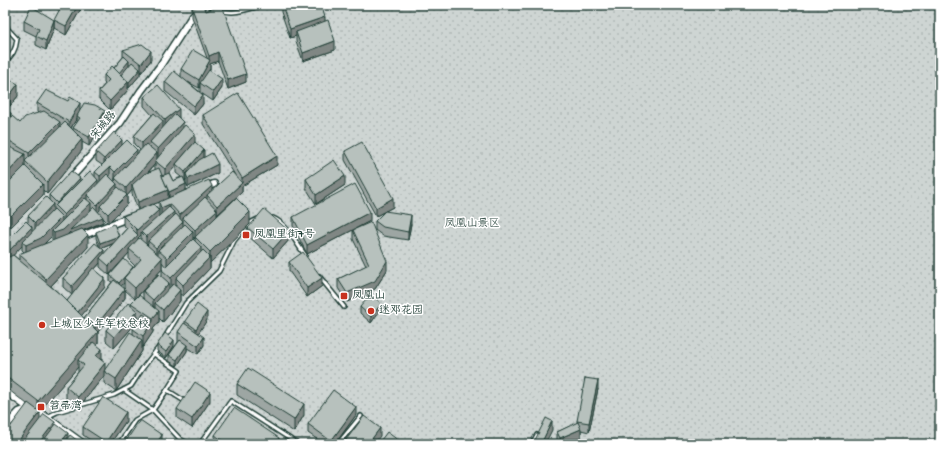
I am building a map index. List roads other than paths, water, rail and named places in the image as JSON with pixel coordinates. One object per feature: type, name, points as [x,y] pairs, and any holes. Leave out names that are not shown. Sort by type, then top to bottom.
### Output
[{"type":"street","name":"宋城路","points":[[64,186],[120,123],[160,66],[193,15],[204,5]]},
{"type":"street","points":[[199,189],[214,184]]},
{"type":"street","points":[[70,241],[134,215]]},
{"type":"street","points":[[5,389],[81,444]]},
{"type":"street","points":[[5,427],[19,412],[30,407]]},
{"type":"lane","points":[[208,5],[216,9],[236,13],[263,5]]},
{"type":"lane","points":[[5,26],[17,39],[16,47],[10,58],[5,61]]},
{"type":"lane","points":[[270,216],[279,220],[306,257]]},
{"type":"lane","points":[[163,340],[186,303],[218,271],[234,241],[252,222],[262,218]]},
{"type":"lane","points":[[315,270],[344,307]]},
{"type":"lane","points":[[45,418],[57,412],[106,398],[131,386],[160,346]]},
{"type":"lane","points":[[119,444],[135,420],[153,410],[168,390],[179,371],[154,354]]},
{"type":"lane","points":[[124,390],[153,410],[180,438],[189,444]]},
{"type":"lane","points":[[168,390],[187,403]]},
{"type":"lane","points":[[200,444],[231,401],[293,443],[298,444]]},
{"type":"lane","points":[[338,444],[361,416]]},
{"type":"lane","points":[[532,444],[540,432]]},
{"type":"place","name":"凤凰里街7号","points":[[246,235]]},
{"type":"place","name":"凤凰山","points":[[344,296]]},
{"type":"place","name":"迷邓花园","points":[[371,311]]},
{"type":"place","name":"上城区少年军校总校","points":[[42,325]]},
{"type":"place","name":"笤帚湾","points":[[41,407]]},
{"type":"park label","name":"凤凰山景区","points":[[472,224]]}]
